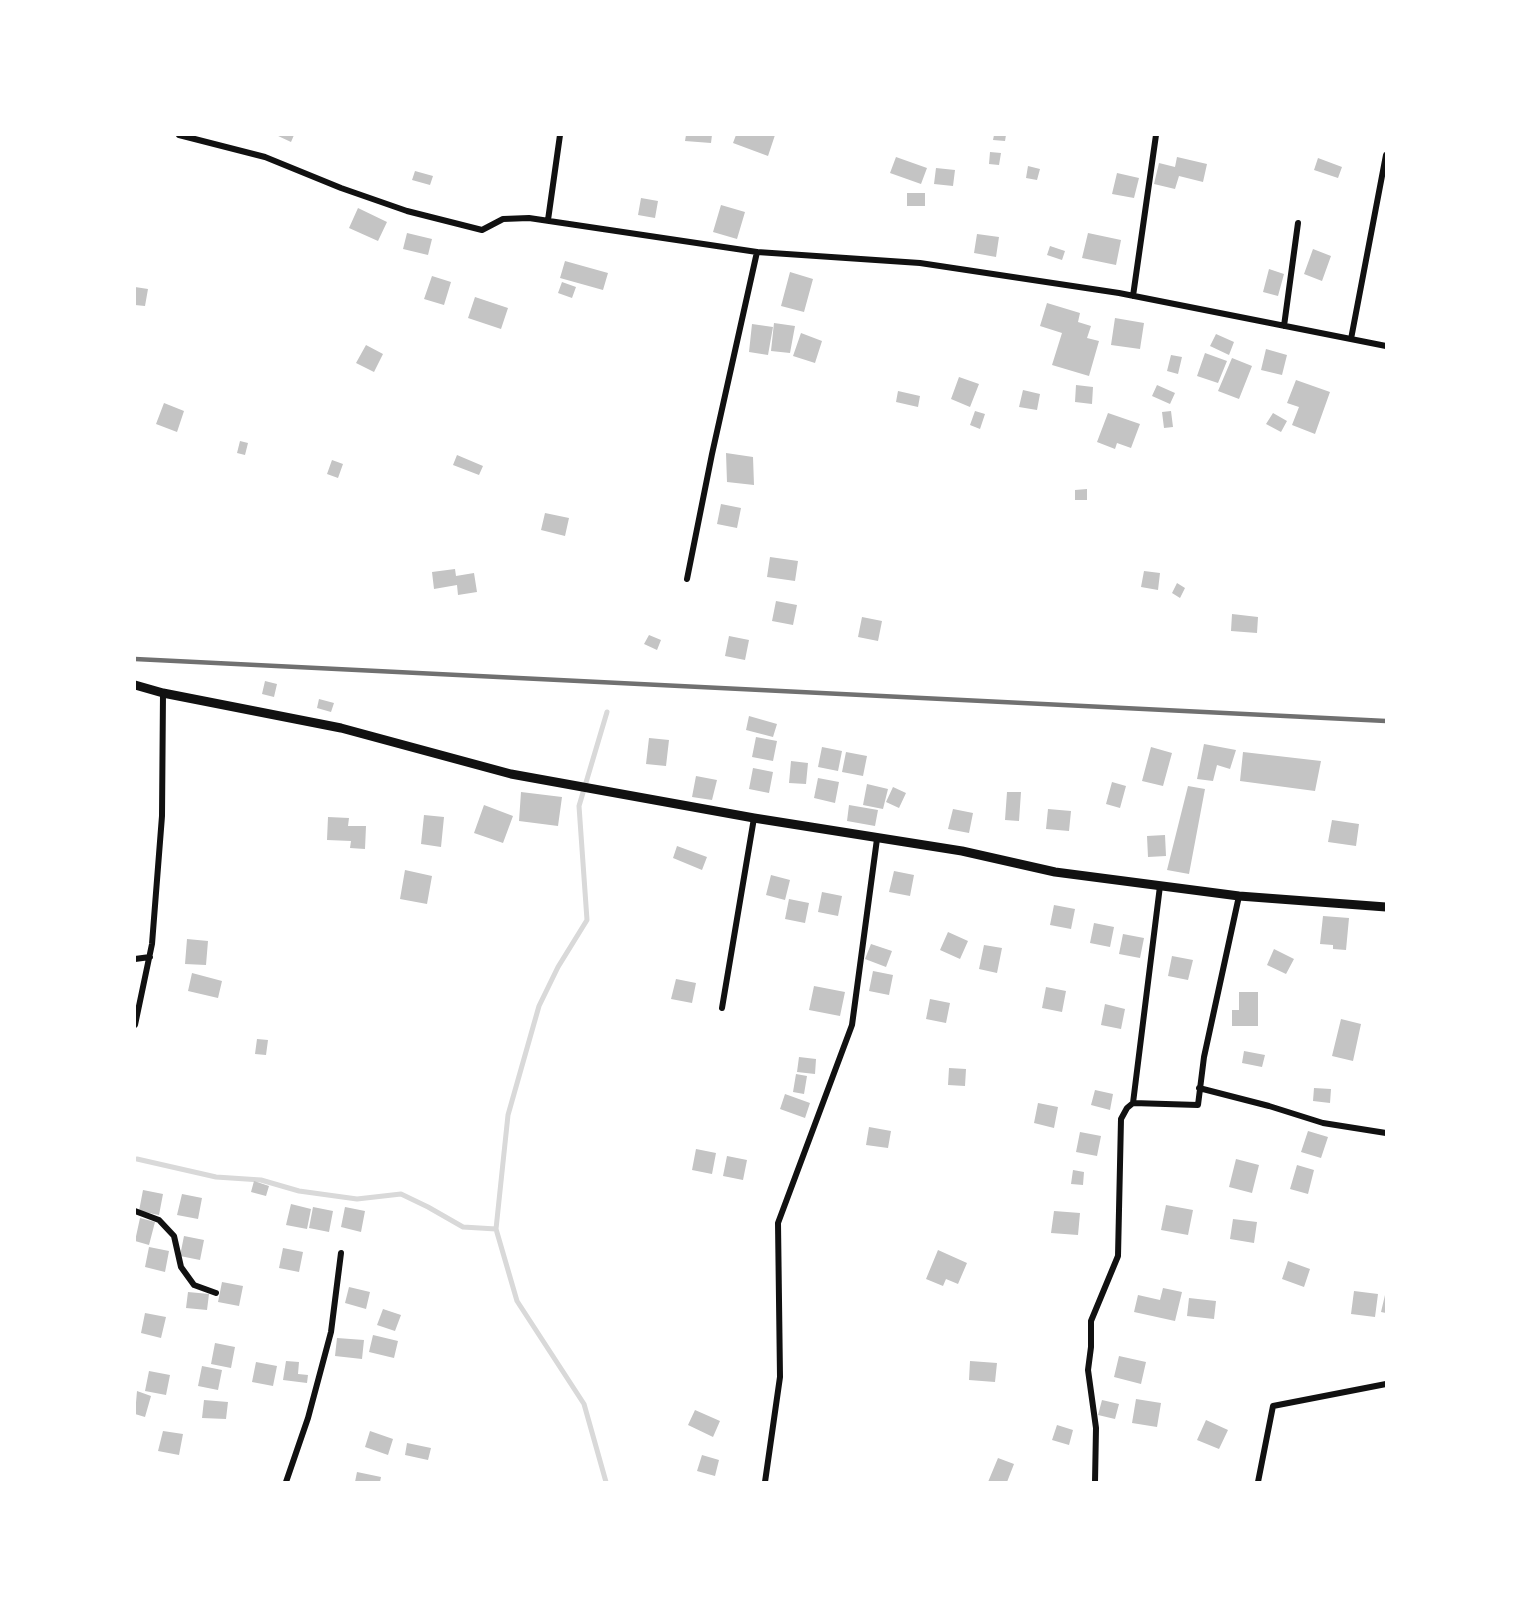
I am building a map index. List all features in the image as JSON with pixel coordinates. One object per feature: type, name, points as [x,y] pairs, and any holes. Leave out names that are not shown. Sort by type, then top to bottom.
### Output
[{"type":"main road","points":[[135,685],[163,693],[341,728],[511,774],[754,818],[962,851],[1055,872],[1239,896],[1386,907]]},
{"type":"street","points":[[179,135],[265,157],[341,188],[407,211],[482,230],[503,219],[548,220],[758,252],[920,263],[1134,296],[1386,346]]},
{"type":"street","points":[[548,220],[560,135]]},
{"type":"street","points":[[1134,296],[1156,135]]},
{"type":"street","points":[[1351,339],[1386,154]]},
{"type":"street","points":[[1284,326],[1298,223]]},
{"type":"street","points":[[687,579],[712,454],[758,252]]},
{"type":"street","points":[[135,1025],[150,957],[162,816],[163,693]]},
{"type":"street","points":[[722,1008],[754,818]]},
{"type":"street","points":[[765,1482],[780,1377],[778,1223],[852,1025],[877,839]]},
{"type":"street","points":[[1095,1482],[1096,1428],[1088,1370],[1091,1321],[1118,1257],[1120,1124],[1124,1113],[1133,1103],[1160,886]]},
{"type":"street","points":[[1133,1103],[1198,1105],[1204,1057],[1239,896]]},
{"type":"street","points":[[135,959],[150,957]]},
{"type":"street","points":[[1199,1088],[1323,1123],[1386,1133]]},
{"type":"street","points":[[135,1210],[159,1220],[174,1236],[181,1267],[194,1285],[216,1293]]},
{"type":"street","points":[[286,1482],[308,1418],[331,1332],[341,1252]]},
{"type":"street","points":[[1258,1482],[1273,1406],[1386,1384]]},
{"type":"building","points":[[276,135],[294,135],[291,142]]},
{"type":"building","points":[[686,135],[712,135],[711,143],[685,141]]},
{"type":"building","points":[[736,135],[775,135],[768,156],[733,143]]},
{"type":"building","points":[[994,135],[1006,135],[1005,141],[993,140]]},
{"type":"building","points":[[990,152],[1001,153],[999,165],[989,164]]},
{"type":"building","points":[[896,157],[927,168],[921,184],[890,173]]},
{"type":"building","points":[[1177,157],[1207,164],[1203,182],[1179,176],[1175,189],[1154,184],[1159,163],[1175,167]]},
{"type":"building","points":[[1318,158],[1342,167],[1338,178],[1314,170]]},
{"type":"building","points":[[1028,166],[1040,169],[1037,180],[1026,178]]},
{"type":"building","points":[[936,168],[955,170],[953,186],[934,184]]},
{"type":"building","points":[[415,171],[433,176],[430,185],[412,180]]},
{"type":"building","points":[[1117,173],[1139,178],[1134,198],[1112,194]]},
{"type":"building","points":[[907,193],[925,193],[925,206],[907,206]]},
{"type":"building","points":[[641,198],[658,201],[655,218],[638,215]]},
{"type":"building","points":[[721,205],[745,212],[737,239],[713,232]]},
{"type":"building","points":[[358,208],[387,222],[378,241],[349,228]]},
{"type":"building","points":[[407,233],[432,239],[428,255],[403,249]]},
{"type":"building","points":[[1088,233],[1121,240],[1116,265],[1082,258]]},
{"type":"building","points":[[977,234],[999,237],[996,257],[974,253]]},
{"type":"building","points":[[1050,246],[1065,251],[1062,260],[1047,255]]},
{"type":"building","points":[[1313,249],[1331,256],[1322,281],[1304,274]]},
{"type":"building","points":[[565,261],[608,273],[603,290],[560,278]]},
{"type":"building","points":[[1269,269],[1284,274],[1278,296],[1263,292]]},
{"type":"building","points":[[790,272],[813,279],[804,312],[781,306]]},
{"type":"building","points":[[432,276],[451,282],[444,305],[424,299]]},
{"type":"building","points":[[562,282],[576,287],[572,298],[558,293]]},
{"type":"building","points":[[135,287],[148,289],[145,306],[135,305]]},
{"type":"building","points":[[475,297],[508,308],[501,329],[468,318]]},
{"type":"building","points":[[1047,303],[1080,313],[1078,322],[1091,326],[1087,338],[1099,341],[1089,376],[1052,365],[1062,333],[1040,326]]},
{"type":"building","points":[[1115,318],[1144,323],[1140,349],[1111,345]]},
{"type":"building","points":[[774,323],[795,326],[790,353],[771,351]]},
{"type":"building","points":[[752,324],[773,327],[768,355],[749,352]]},
{"type":"building","points":[[801,333],[822,341],[815,363],[793,356]]},
{"type":"building","points":[[1216,334],[1234,342],[1229,355],[1210,346]]},
{"type":"building","points":[[366,345],[383,354],[374,372],[356,363]]},
{"type":"building","points":[[1266,349],[1287,355],[1282,375],[1261,370]]},
{"type":"building","points":[[1205,353],[1227,361],[1218,383],[1197,376]]},
{"type":"building","points":[[1171,355],[1182,357],[1178,374],[1167,371]]},
{"type":"building","points":[[1232,358],[1252,366],[1239,399],[1218,391]]},
{"type":"building","points":[[959,377],[979,384],[970,407],[951,399]]},
{"type":"building","points":[[1296,380],[1330,392],[1315,434],[1292,425],[1299,407],[1287,403]]},
{"type":"building","points":[[1076,385],[1093,387],[1092,404],[1075,402]]},
{"type":"building","points":[[1157,385],[1175,393],[1170,404],[1152,396]]},
{"type":"building","points":[[1023,390],[1040,394],[1037,410],[1019,407]]},
{"type":"building","points":[[898,391],[920,396],[918,407],[896,402]]},
{"type":"building","points":[[164,403],[184,411],[177,432],[156,424]]},
{"type":"building","points":[[975,411],[985,414],[980,429],[970,425]]},
{"type":"building","points":[[1171,411],[1173,427],[1164,428],[1162,412]]},
{"type":"building","points":[[1108,413],[1140,424],[1131,448],[1117,443],[1115,449],[1097,442]]},
{"type":"building","points":[[1273,413],[1287,421],[1281,432],[1266,424]]},
{"type":"building","points":[[240,441],[248,443],[245,455],[237,453]]},
{"type":"building","points":[[726,453],[753,457],[754,485],[727,482]]},
{"type":"building","points":[[457,455],[483,466],[479,475],[453,465]]},
{"type":"building","points":[[332,460],[343,464],[338,478],[327,474]]},
{"type":"building","points":[[1087,489],[1087,500],[1075,500],[1075,490]]},
{"type":"building","points":[[721,504],[741,508],[737,528],[717,524]]},
{"type":"building","points":[[545,513],[569,518],[565,536],[541,530]]},
{"type":"building","points":[[770,557],[798,561],[795,581],[767,577]]},
{"type":"building","points":[[455,569],[456,576],[474,573],[477,592],[458,595],[457,585],[434,589],[432,572]]},
{"type":"building","points":[[1144,571],[1160,573],[1158,590],[1141,587]]},
{"type":"building","points":[[1177,583],[1185,588],[1180,598],[1172,593]]},
{"type":"building","points":[[776,601],[797,605],[793,625],[772,621]]},
{"type":"building","points":[[1232,614],[1258,617],[1257,633],[1231,631]]},
{"type":"building","points":[[862,617],[882,621],[878,641],[858,637]]},
{"type":"building","points":[[649,635],[661,640],[657,650],[644,644]]},
{"type":"building","points":[[729,636],[749,640],[745,660],[725,656]]},
{"type":"building","points":[[265,681],[277,684],[274,697],[262,694]]},
{"type":"building","points":[[319,699],[334,703],[331,712],[317,708]]},
{"type":"building","points":[[749,716],[777,724],[773,737],[746,730]]},
{"type":"building","points":[[756,737],[777,741],[773,761],[752,757]]},
{"type":"building","points":[[649,738],[669,740],[666,766],[646,764]]},
{"type":"building","points":[[1204,744],[1236,750],[1230,769],[1217,765],[1213,781],[1197,779]]},
{"type":"building","points":[[822,747],[842,751],[838,771],[818,767]]},
{"type":"building","points":[[1151,747],[1172,753],[1163,786],[1142,781]]},
{"type":"building","points":[[846,752],[867,756],[863,776],[842,772]]},
{"type":"building","points":[[1243,752],[1321,761],[1315,791],[1240,781]]},
{"type":"building","points":[[791,761],[808,763],[806,784],[789,783]]},
{"type":"building","points":[[753,768],[773,772],[769,793],[749,789]]},
{"type":"building","points":[[696,776],[717,780],[712,800],[692,797]]},
{"type":"building","points":[[818,778],[839,782],[835,803],[814,798]]},
{"type":"building","points":[[1112,782],[1126,786],[1120,808],[1106,804]]},
{"type":"building","points":[[867,784],[888,789],[883,809],[863,805]]},
{"type":"building","points":[[1188,786],[1205,789],[1189,874],[1167,870]]},
{"type":"building","points":[[893,787],[906,793],[899,808],[886,802]]},
{"type":"building","points":[[521,792],[562,797],[558,826],[519,821]]},
{"type":"building","points":[[1007,792],[1021,792],[1019,821],[1005,820]]},
{"type":"building","points":[[484,805],[513,816],[503,843],[474,833]]},
{"type":"building","points":[[849,805],[878,810],[875,826],[847,821]]},
{"type":"building","points":[[953,809],[973,813],[969,833],[948,829]]},
{"type":"building","points":[[1048,809],[1071,811],[1069,831],[1046,829]]},
{"type":"building","points":[[424,815],[444,817],[441,847],[421,844]]},
{"type":"building","points":[[328,817],[349,818],[348,826],[366,826],[365,849],[350,848],[351,841],[327,840]]},
{"type":"building","points":[[1332,820],[1359,824],[1356,846],[1328,842]]},
{"type":"building","points":[[1165,835],[1166,856],[1148,857],[1147,836]]},
{"type":"building","points":[[677,846],[707,857],[702,870],[673,858]]},
{"type":"building","points":[[405,870],[432,876],[427,904],[400,899]]},
{"type":"building","points":[[894,871],[914,875],[910,896],[889,892]]},
{"type":"building","points":[[771,875],[790,880],[785,900],[766,895]]},
{"type":"building","points":[[822,892],[842,896],[838,916],[818,912]]},
{"type":"building","points":[[789,899],[809,903],[805,923],[785,919]]},
{"type":"building","points":[[1054,905],[1075,909],[1071,929],[1050,925]]},
{"type":"building","points":[[1323,916],[1349,918],[1346,950],[1333,949],[1333,945],[1320,944]]},
{"type":"building","points":[[1094,923],[1114,927],[1110,947],[1090,943]]},
{"type":"building","points":[[948,932],[968,941],[960,959],[940,950]]},
{"type":"building","points":[[1123,934],[1144,938],[1140,958],[1119,954]]},
{"type":"building","points":[[187,939],[208,941],[206,965],[185,964]]},
{"type":"building","points":[[871,944],[892,951],[886,967],[865,959]]},
{"type":"building","points":[[984,945],[1002,948],[997,973],[979,969]]},
{"type":"building","points":[[1274,949],[1294,959],[1286,974],[1267,965]]},
{"type":"building","points":[[1172,956],[1193,960],[1188,980],[1168,976]]},
{"type":"building","points":[[873,971],[893,975],[889,995],[869,991]]},
{"type":"building","points":[[192,973],[222,981],[218,998],[188,991]]},
{"type":"building","points":[[676,979],[696,983],[692,1003],[671,999]]},
{"type":"building","points":[[814,986],[845,992],[840,1016],[809,1010]]},
{"type":"building","points":[[1046,987],[1066,991],[1062,1012],[1042,1008]]},
{"type":"building","points":[[1239,992],[1258,992],[1258,1026],[1232,1026],[1232,1010],[1239,1010]]},
{"type":"building","points":[[930,999],[950,1003],[946,1023],[926,1019]]},
{"type":"building","points":[[1105,1004],[1125,1009],[1121,1029],[1101,1025]]},
{"type":"building","points":[[1341,1019],[1361,1024],[1353,1061],[1332,1056]]},
{"type":"building","points":[[257,1039],[268,1040],[266,1055],[255,1054]]},
{"type":"building","points":[[1244,1051],[1265,1055],[1262,1067],[1242,1063]]},
{"type":"building","points":[[799,1057],[816,1059],[815,1074],[797,1072]]},
{"type":"building","points":[[949,1068],[966,1069],[965,1086],[948,1085]]},
{"type":"building","points":[[796,1074],[807,1076],[804,1094],[793,1092]]},
{"type":"building","points":[[1314,1088],[1331,1089],[1330,1103],[1313,1101]]},
{"type":"building","points":[[1095,1090],[1113,1094],[1110,1110],[1091,1105]]},
{"type":"building","points":[[785,1094],[810,1103],[805,1118],[780,1109]]},
{"type":"building","points":[[1038,1103],[1058,1107],[1054,1128],[1034,1123]]},
{"type":"building","points":[[869,1127],[891,1131],[888,1148],[866,1145]]},
{"type":"building","points":[[1308,1131],[1328,1137],[1321,1158],[1301,1152]]},
{"type":"building","points":[[1080,1132],[1101,1136],[1097,1156],[1076,1152]]},
{"type":"building","points":[[696,1149],[716,1153],[712,1174],[692,1170]]},
{"type":"building","points":[[727,1156],[747,1160],[743,1180],[723,1176]]},
{"type":"building","points":[[1236,1159],[1259,1165],[1252,1193],[1229,1187]]},
{"type":"building","points":[[1297,1165],[1314,1170],[1308,1194],[1290,1189]]},
{"type":"building","points":[[1073,1170],[1084,1172],[1083,1185],[1071,1184]]},
{"type":"building","points":[[254,1181],[269,1186],[266,1196],[251,1192]]},
{"type":"building","points":[[143,1190],[163,1194],[159,1215],[139,1211]]},
{"type":"building","points":[[182,1194],[202,1198],[198,1219],[177,1215]]},
{"type":"building","points":[[291,1204],[311,1209],[307,1229],[286,1225]]},
{"type":"building","points":[[1166,1205],[1193,1210],[1188,1235],[1161,1230]]},
{"type":"building","points":[[313,1207],[333,1211],[329,1232],[309,1228]]},
{"type":"building","points":[[345,1207],[365,1211],[361,1232],[341,1227]]},
{"type":"building","points":[[1054,1211],[1080,1213],[1078,1235],[1051,1233]]},
{"type":"building","points":[[140,1218],[155,1222],[149,1245],[135,1241]]},
{"type":"building","points":[[1233,1219],[1257,1222],[1254,1243],[1230,1239]]},
{"type":"building","points":[[184,1236],[204,1240],[200,1260],[180,1256]]},
{"type":"building","points":[[149,1247],[169,1251],[165,1272],[145,1267]]},
{"type":"building","points":[[283,1248],[303,1252],[299,1272],[279,1268]]},
{"type":"building","points":[[938,1250],[967,1263],[958,1284],[946,1279],[943,1286],[926,1279]]},
{"type":"building","points":[[1288,1261],[1310,1269],[1304,1287],[1282,1279]]},
{"type":"building","points":[[222,1282],[243,1286],[239,1306],[218,1302]]},
{"type":"building","points":[[349,1287],[370,1292],[366,1309],[345,1303]]},
{"type":"building","points":[[1163,1288],[1182,1292],[1175,1321],[1134,1312],[1138,1295],[1160,1300]]},
{"type":"building","points":[[1354,1291],[1378,1294],[1375,1317],[1351,1314]]},
{"type":"building","points":[[188,1292],[209,1294],[207,1310],[186,1308]]},
{"type":"building","points":[[1386,1296],[1386,1313],[1381,1312]]},
{"type":"building","points":[[1189,1298],[1216,1301],[1214,1319],[1187,1316]]},
{"type":"building","points":[[383,1309],[401,1315],[395,1331],[377,1325]]},
{"type":"building","points":[[145,1313],[166,1317],[161,1338],[141,1333]]},
{"type":"building","points":[[373,1335],[398,1341],[394,1358],[369,1352]]},
{"type":"building","points":[[337,1338],[364,1340],[362,1359],[335,1356]]},
{"type":"building","points":[[215,1343],[235,1347],[231,1368],[211,1364]]},
{"type":"building","points":[[1119,1356],[1146,1362],[1141,1384],[1114,1377]]},
{"type":"building","points":[[286,1361],[299,1362],[298,1374],[308,1375],[307,1383],[283,1380]]},
{"type":"building","points":[[970,1361],[997,1363],[995,1382],[969,1380]]},
{"type":"building","points":[[256,1362],[277,1366],[273,1386],[252,1382]]},
{"type":"building","points":[[202,1366],[222,1370],[218,1390],[198,1386]]},
{"type":"building","points":[[149,1371],[170,1375],[166,1395],[145,1391]]},
{"type":"building","points":[[137,1391],[151,1396],[145,1417],[135,1414]]},
{"type":"building","points":[[1136,1399],[1161,1403],[1157,1427],[1132,1423]]},
{"type":"building","points":[[204,1400],[228,1402],[226,1419],[202,1418]]},
{"type":"building","points":[[1102,1400],[1119,1404],[1115,1419],[1098,1415]]},
{"type":"building","points":[[695,1410],[720,1421],[713,1437],[688,1425]]},
{"type":"building","points":[[1206,1420],[1228,1430],[1219,1449],[1197,1440]]},
{"type":"building","points":[[1057,1425],[1073,1430],[1069,1445],[1052,1440]]},
{"type":"building","points":[[163,1431],[183,1434],[179,1455],[158,1451]]},
{"type":"building","points":[[370,1431],[393,1439],[388,1455],[365,1447]]},
{"type":"building","points":[[407,1443],[431,1448],[428,1460],[405,1455]]},
{"type":"building","points":[[702,1455],[719,1460],[715,1476],[697,1471]]},
{"type":"building","points":[[998,1458],[1014,1464],[1007,1482],[988,1482]]},
{"type":"building","points":[[357,1472],[381,1477],[380,1482],[355,1482]]},
{"type":"waterway","points":[[606,1482],[584,1404],[517,1301],[496,1229],[508,1115],[539,1006],[558,967],[587,920],[579,806],[607,712]]},
{"type":"waterway","points":[[137,1159],[216,1177],[261,1180],[299,1191],[357,1199],[401,1194],[463,1227],[496,1229]]},
{"type":"railway","points":[[135,659],[1386,721]]}]
